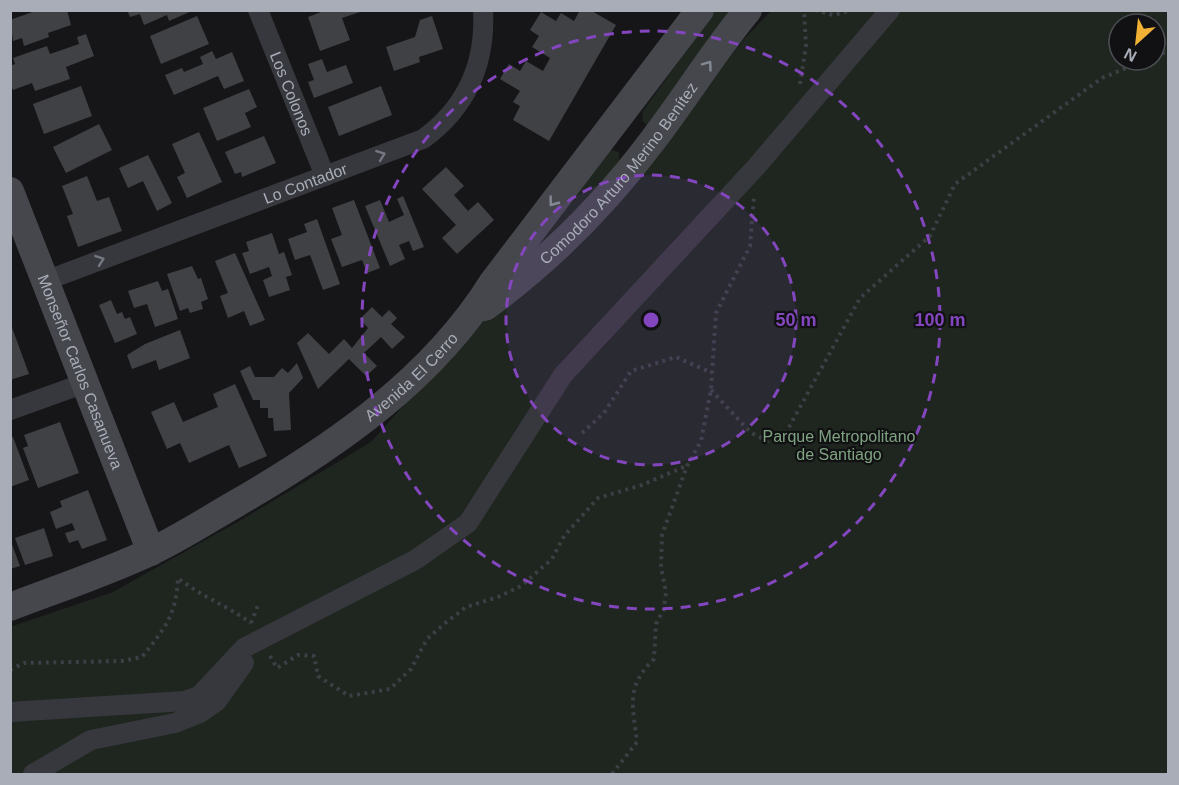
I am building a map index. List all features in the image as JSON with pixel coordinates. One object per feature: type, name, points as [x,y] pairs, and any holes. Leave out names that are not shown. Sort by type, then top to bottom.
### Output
[{"type":"street","name":"Los Colonos","points":[[258,10],[325,176]]},
{"type":"street","name":"Lo Contador","points":[[45,281],[423,139],[442,125],[460,105],[473,80],[480,57],[484,29],[483,10]]},
{"type":"street","name":"Avenida El Cerro","points":[[10,607],[151,552],[285,475],[355,427],[422,369],[471,317],[493,282],[700,10]]},
{"type":"street","name":"Comodoro Arturo Merino Benítez","points":[[471,317],[524,278],[563,242],[622,178],[653,140],[748,10]]},
{"type":"street","points":[[10,712],[185,701],[199,696],[244,648],[256,631],[415,560],[468,523],[563,375],[756,167],[890,10]]},
{"type":"street","points":[[627,108],[625,115],[628,129],[639,138],[653,140]]},
{"type":"street","points":[[589,156],[602,149],[618,154],[624,169],[622,178]]},
{"type":"street","name":"Monseñor Carlos Casanueva","points":[[13,203],[151,552]]},
{"type":"street","points":[[10,410],[85,383]]},
{"type":"street","points":[[33,774],[91,740],[175,723],[210,707],[256,631]]},
{"type":"path","points":[[796,89],[802,80],[806,46],[804,10]]},
{"type":"path","points":[[815,10],[833,15],[852,10]]},
{"type":"path","points":[[711,389],[750,432],[767,441],[783,438],[860,298],[930,236],[955,184],[1102,78],[1117,72]]},
{"type":"path","points":[[612,774],[637,742],[630,707],[640,673],[654,658],[657,624],[664,609],[666,592],[661,567],[662,535],[687,466],[701,441],[711,389],[716,313],[750,246],[756,167]]},
{"type":"path","points":[[582,433],[604,413],[632,370],[676,357],[712,373]]},
{"type":"path","points":[[10,670],[24,663],[122,661],[142,657],[163,631],[177,603],[178,578],[199,596],[233,610],[256,631],[277,668],[298,655],[314,656],[318,676],[334,684],[349,696],[390,689],[411,669],[427,639],[444,624],[466,608],[521,586],[552,560],[564,536],[598,498],[642,485],[687,466]]},
{"type":"green space","points":[[715,11],[738,11],[648,126],[642,121],[643,111]]},
{"type":"green space","name":"Parque Metropolitano de Santiago","points":[[771,11],[1168,11],[1168,774],[11,774],[10,627],[113,592],[241,520],[371,442],[470,331],[640,175],[743,40]]},
{"type":"green space","points":[[612,150],[619,152],[619,163],[570,218],[506,283],[603,154]]},
{"type":"building","points":[[38,10],[67,10],[71,25],[48,33],[49,37],[24,46],[22,38],[13,41],[10,20]]},
{"type":"building","points":[[127,10],[194,10],[169,21],[167,15],[144,25],[140,14],[130,17]]},
{"type":"building","points":[[326,10],[363,11],[342,18],[350,40],[320,51],[308,17]]},
{"type":"building","points":[[580,10],[590,10],[616,25],[549,141],[513,120],[520,106],[513,102],[520,91],[500,79],[509,64],[520,71],[526,61],[543,71],[550,58],[532,47],[539,36],[530,30],[541,12],[556,21],[561,13],[574,21]]},
{"type":"building","points":[[197,16],[209,44],[161,64],[150,36]]},
{"type":"building","points":[[432,16],[443,49],[419,57],[420,62],[394,71],[386,47],[415,37],[420,20]]},
{"type":"building","points":[[86,34],[94,56],[66,67],[70,79],[35,91],[32,83],[13,90],[10,82],[10,66],[15,64],[13,58],[47,46],[50,54],[79,44],[77,37]]},
{"type":"building","points":[[212,51],[216,59],[232,52],[244,81],[224,89],[218,76],[174,95],[165,75],[182,68],[184,72],[203,64],[200,57]]},
{"type":"building","points":[[322,59],[327,72],[346,65],[353,83],[314,98],[308,82],[314,80],[308,64]]},
{"type":"building","points":[[81,86],[92,116],[44,134],[33,104]]},
{"type":"building","points":[[381,86],[392,115],[339,136],[328,107]]},
{"type":"building","points":[[249,89],[257,107],[245,113],[251,127],[217,141],[203,108]]},
{"type":"building","points":[[99,124],[112,150],[66,173],[53,147]]},
{"type":"building","points":[[199,132],[222,182],[187,198],[177,177],[185,173],[172,144]]},
{"type":"building","points":[[264,136],[276,163],[242,177],[241,172],[235,174],[225,152]]},
{"type":"building","points":[[148,155],[172,203],[157,211],[143,181],[128,188],[119,168]]},
{"type":"building","points":[[446,167],[464,186],[454,195],[468,211],[478,202],[494,220],[457,254],[442,238],[456,225],[422,189]]},
{"type":"building","points":[[87,176],[97,201],[109,197],[122,231],[78,247],[67,216],[73,214],[62,186]]},
{"type":"building","points":[[403,196],[424,247],[413,251],[409,241],[399,245],[405,259],[390,266],[365,206],[380,200],[389,222],[404,215],[397,199]]},
{"type":"building","points":[[354,200],[380,268],[367,273],[362,260],[342,267],[331,239],[342,235],[332,208]]},
{"type":"building","points":[[317,219],[340,284],[323,290],[310,255],[295,260],[288,239],[307,232],[304,224]]},
{"type":"building","points":[[272,233],[279,254],[284,252],[292,275],[286,277],[290,290],[269,297],[263,280],[272,276],[269,267],[250,274],[242,253],[249,251],[246,242]]},
{"type":"building","points":[[235,253],[265,320],[250,326],[244,311],[228,318],[220,296],[228,293],[215,261]]},
{"type":"building","points":[[192,266],[198,279],[201,278],[208,299],[201,302],[203,309],[190,313],[188,308],[180,311],[167,274]]},
{"type":"building","points":[[158,281],[162,291],[168,289],[178,319],[155,327],[147,304],[134,308],[128,291]]},
{"type":"building","points":[[111,300],[117,314],[122,312],[125,319],[130,317],[137,334],[115,343],[99,305]]},
{"type":"building","points":[[372,307],[382,317],[389,310],[397,318],[391,324],[405,337],[392,349],[381,337],[364,353],[377,366],[366,376],[349,359],[318,389],[297,343],[308,333],[329,354],[344,339],[352,348],[368,328],[360,319]]},
{"type":"building","points":[[10,322],[29,374],[10,380]]},
{"type":"building","points":[[180,330],[190,358],[159,370],[156,360],[132,369],[127,355],[145,344]]},
{"type":"building","points":[[297,363],[303,378],[289,393],[291,430],[274,431],[273,418],[268,418],[268,408],[260,408],[260,400],[253,400],[240,371],[250,366],[255,377],[274,377],[282,368],[288,373]]},
{"type":"building","points":[[235,384],[267,456],[239,468],[229,445],[189,463],[180,443],[167,449],[151,412],[174,402],[183,422],[218,407],[213,394]]},
{"type":"building","points":[[60,422],[79,473],[38,488],[23,448],[28,446],[24,435]]},
{"type":"building","points":[[13,437],[29,480],[10,487],[10,438]]},
{"type":"building","points":[[88,490],[107,540],[82,549],[78,540],[69,543],[65,533],[75,530],[72,523],[56,529],[50,512],[62,507],[60,501]]},
{"type":"building","points":[[44,528],[53,556],[25,565],[15,538]]},
{"type":"building","points":[[10,539],[20,566],[10,569]]}]
